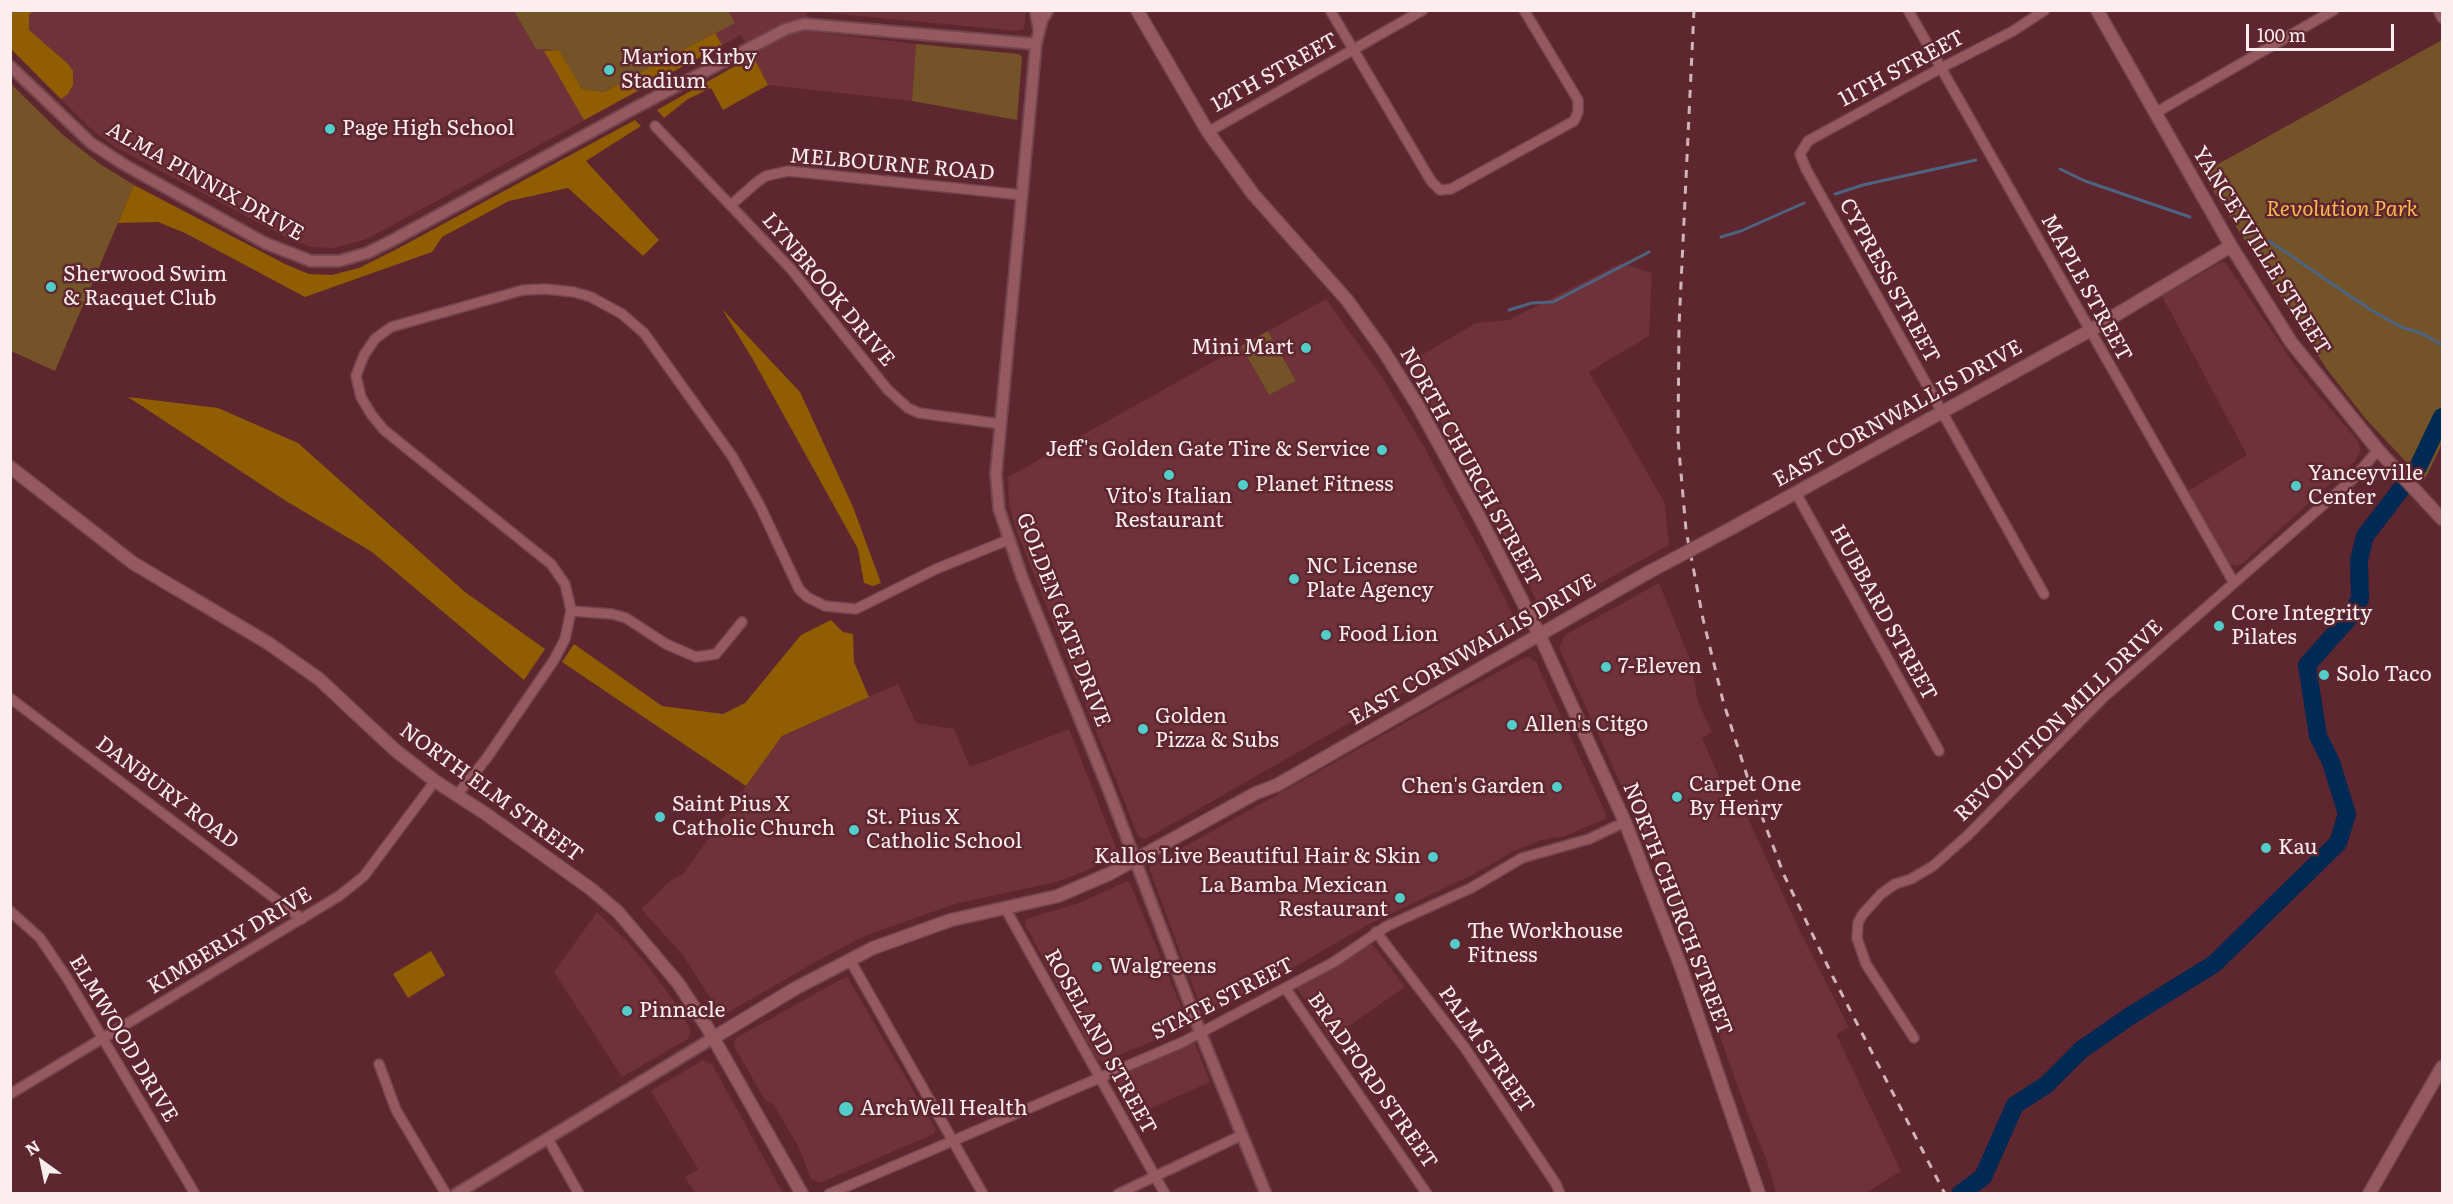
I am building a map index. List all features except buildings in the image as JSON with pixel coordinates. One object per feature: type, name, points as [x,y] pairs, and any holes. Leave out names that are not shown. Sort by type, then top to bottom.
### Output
[{"type":"main road","name":"NORTH CHURCH STREET","points":[[1137,10],[1208,132],[1253,194],[1347,300],[1401,378],[1458,477],[1539,634],[1625,822],[1681,966],[1759,1194]]},
{"type":"main road","name":"YANCEYVILLE STREET","points":[[2097,10],[2231,246],[2305,362],[2383,455],[2442,519]]},
{"type":"main road","name":"EAST CORNWALLIS DRIVE","points":[[713,1038],[796,988],[884,944],[926,928],[1058,896],[1088,885],[1136,861],[1256,793],[1277,785],[1649,572],[2089,331],[2231,246]]},
{"type":"main road","name":"NORTH ELM STREET","points":[[10,467],[133,563],[268,643],[319,679],[395,750],[456,796],[591,889],[618,912],[678,983],[713,1038],[802,1194]]},
{"type":"main road","points":[[2369,1194],[2442,1067]]},
{"type":"street","name":"GOLDEN GATE DRIVE","points":[[1035,10],[1039,30]]},
{"type":"street","name":"GOLDEN GATE DRIVE","points":[[1048,10],[1039,30],[1036,44],[996,474],[999,510],[1008,540],[1266,1194]]},
{"type":"street","points":[[1330,10],[1431,181],[1440,190],[1450,189],[1574,121],[1578,112],[1578,100],[1524,10]]},
{"type":"street","name":"12TH STREET","points":[[1208,132],[1424,10]]},
{"type":"street","name":"MAPLE STREET","points":[[1908,10],[2234,583]]},
{"type":"street","name":"11TH STREET","points":[[1808,141],[2013,31],[2045,10]]},
{"type":"street","points":[[2155,113],[2334,10]]},
{"type":"street","points":[[2438,10],[2442,18]]},
{"type":"street","name":"ALMA PINNIX DRIVE","points":[[10,66],[91,142],[123,164],[265,243],[311,261],[339,261],[393,240],[786,29],[804,24],[1036,44]]},
{"type":"street","name":"LYNBROOK DRIVE","points":[[655,126],[732,204],[791,269],[888,390],[908,408],[919,413],[1001,424]]},
{"type":"street","name":"CYPRESS STREET","points":[[1808,141],[1800,154],[1806,169],[2044,594]]},
{"type":"street","name":"MELBOURNE ROAD","points":[[732,204],[757,182],[776,173],[788,171],[1023,195]]},
{"type":"street","points":[[456,796],[486,759],[554,660],[565,639],[571,611],[565,584],[551,564],[384,430],[370,414],[361,397],[356,376],[364,355],[375,339],[391,327],[523,290],[574,292],[608,305],[644,333],[732,456],[760,506],[799,589],[807,597],[825,606],[856,609],[936,569],[1008,540]]},
{"type":"street","name":"REVOLUTION MILL DRIVE","points":[[1914,1038],[1866,964],[1857,938],[1858,923],[1862,915],[1881,894],[1895,884],[1911,879],[1933,866],[1967,836],[2104,697],[2383,455]]},
{"type":"street","name":"HUBBARD STREET","points":[[1796,493],[1940,751]]},
{"type":"street","points":[[571,611],[612,614],[626,618],[666,644],[696,657],[716,654],[741,622]]},
{"type":"street","name":"DANBURY ROAD","points":[[10,698],[302,919]]},
{"type":"street","name":"KIMBERLY DRIVE","points":[[10,1094],[339,896],[364,876],[435,781]]},
{"type":"street","name":"STATE STREET","points":[[829,1194],[1201,1034],[1348,953],[1376,932],[1471,888],[1528,855],[1558,849],[1625,822]]},
{"type":"street","name":"ROSELAND STREET","points":[[1005,908],[1165,1194]]},
{"type":"street","name":"ELMWOOD DRIVE","points":[[10,911],[40,938],[67,978],[195,1194]]},
{"type":"street","name":"PALM STREET","points":[[1376,932],[1465,1048],[1556,1184],[1560,1194]]},
{"type":"street","points":[[850,960],[983,1194]]},
{"type":"street","name":"BRADFORD STREET","points":[[1286,989],[1427,1194]]},
{"type":"street","points":[[456,1194],[713,1038]]},
{"type":"street","points":[[379,1064],[396,1110],[446,1194]]},
{"type":"street","points":[[1118,1194],[1242,1135]]},
{"type":"street","points":[[548,1139],[579,1194]]},
{"type":"shaded area","name":"Page High School","points":[[805,10],[815,32],[916,44],[912,101],[768,85],[741,35],[367,239],[334,248],[310,247],[291,240],[115,147],[90,128],[11,49],[10,11]]},
{"type":"shaded area","points":[[10,11],[32,11],[29,15],[29,30],[73,71],[73,85],[68,94],[61,99],[11,49]]},
{"type":"shaded area","points":[[808,11],[1026,11],[1024,29],[1017,31]]},
{"type":"shaded area","points":[[715,33],[722,45],[584,120],[544,51],[559,50],[582,89],[604,92]]},
{"type":"shaded area","points":[[753,56],[768,85],[723,110],[711,88],[688,99],[664,118],[657,110]]},
{"type":"shaded area","points":[[635,120],[641,126],[586,161],[659,240],[643,256],[568,188],[509,201],[442,237],[432,252],[305,297],[185,233],[158,222],[118,223],[134,185],[287,265],[309,274],[332,275],[359,268],[397,249]]},
{"type":"shaded area","points":[[2225,262],[2301,374],[2358,441],[2360,448],[2360,453],[2354,462],[2237,566],[2230,564],[2188,491],[2247,455],[2162,296]]},
{"type":"shaded area","points":[[1621,263],[1652,273],[1649,336],[1589,372],[1665,503],[1669,545],[1556,608],[1547,610],[1539,606],[1500,528],[1408,363],[1476,323],[1509,320]]},
{"type":"shaded area","points":[[1326,299],[1382,377],[1423,445],[1492,573],[1517,623],[1516,628],[1146,839],[1142,839],[1138,836],[1015,527],[1009,504],[1008,477],[1241,346],[1269,395],[1296,381],[1268,331]]},
{"type":"shaded area","points":[[722,309],[800,392],[853,507],[881,583],[873,586],[864,583],[858,549],[752,358]]},
{"type":"shaded area","points":[[128,397],[218,408],[298,443],[465,592],[545,649],[524,680],[372,552],[286,501]]},
{"type":"shaded area","points":[[1659,583],[1691,662],[1698,702],[1712,732],[1702,738],[1730,802],[1739,799],[1798,927],[1849,1028],[1836,1034],[1901,1171],[1866,1193],[1776,1193],[1767,1161],[1646,840],[1559,648],[1565,635]]},
{"type":"shaded area","points":[[831,620],[843,632],[853,634],[854,662],[869,697],[782,736],[746,786],[562,662],[574,644],[662,706],[723,714],[745,703],[801,635]]},
{"type":"shaded area","points":[[1529,657],[1536,662],[1606,814],[1605,819],[1565,836],[1541,840],[1512,852],[1472,875],[1369,924],[1253,991],[1206,1015],[1203,1014],[1150,866],[1424,712]]},
{"type":"shaded area","name":"St. Pius X Catholic School","points":[[898,684],[916,723],[954,729],[970,767],[1069,729],[1117,855],[1086,871],[1056,882],[955,904],[862,937],[722,1016],[682,954],[641,909],[669,882],[683,874],[782,736]]},
{"type":"shaded area","points":[[1127,881],[1130,883],[1188,1023],[1185,1028],[1102,1062],[1097,1060],[1025,924],[1026,919],[1079,903]]},
{"type":"shaded area","points":[[597,912],[627,941],[649,967],[674,1001],[691,1030],[688,1039],[622,1077],[554,972]]},
{"type":"shaded area","points":[[1368,944],[1373,945],[1405,987],[1330,1039],[1297,988]]},
{"type":"shaded area","points":[[431,951],[445,975],[408,998],[393,974]]},
{"type":"shaded area","points":[[847,976],[936,1130],[934,1134],[820,1183],[811,1179],[798,1146],[773,1104],[765,1100],[734,1046],[734,1042],[736,1038]]},
{"type":"shaded area","points":[[1195,1043],[1210,1082],[1131,1117],[1110,1078]]},
{"type":"shaded area","points":[[703,1060],[712,1064],[783,1193],[695,1193],[685,1177],[698,1169],[651,1091]]},
{"type":"green space","name":"Marion Kirby Stadium","points":[[514,11],[728,11],[735,23],[604,92],[582,89],[559,50],[536,49]]},
{"type":"green space","name":"Revolution Park","points":[[2442,40],[2442,444],[2424,481],[2365,418],[2326,368],[2202,173]]},
{"type":"green space","points":[[916,44],[1019,54],[1022,57],[1017,120],[912,101]]},
{"type":"green space","name":"Sherwood Swim & Racquet Club","points":[[11,84],[63,135],[100,164],[134,185],[55,371],[11,351]]},
{"type":"green space","points":[[1268,331],[1296,381],[1269,395],[1241,346]]},
{"type":"waterway","points":[[1835,194],[1863,185],[1976,160]]},
{"type":"waterway","points":[[2060,169],[2085,181],[2190,217]]},
{"type":"waterway","points":[[1721,237],[1741,231],[1804,203]]},
{"type":"waterway","points":[[2269,241],[2368,308],[2401,327],[2421,333],[2442,345]]},
{"type":"waterway","points":[[1509,310],[1532,303],[1553,302],[1649,252]]},
{"type":"waterway","points":[[1960,1194],[1983,1177],[2015,1105],[2046,1085],[2081,1050],[2130,1016],[2214,964],[2338,843],[2347,814],[2331,762],[2318,736],[2307,665],[2348,619],[2360,599],[2359,560],[2365,536],[2418,467],[2442,417]]},
{"type":"railway","points":[[1694,10],[1679,326],[1678,439],[1686,530],[1703,619],[1723,701],[1749,782],[1784,875],[1833,977],[1945,1194]]},
{"type":"place","name":"Marion Kirby Stadium","points":[[609,70]]},
{"type":"place","name":"Page High School","points":[[330,129]]},
{"type":"place","name":"Sherwood Swim & Racquet Club","points":[[51,287]]},
{"type":"place","name":"Mini Mart","points":[[1306,348]]},
{"type":"place","name":"Jeff's Golden Gate Tire & Service","points":[[1382,450]]},
{"type":"place","name":"Vito's Italian Restaurant","points":[[1169,475]]},
{"type":"place","name":"Planet Fitness","points":[[1243,485]]},
{"type":"place","name":"Yanceyville Center","points":[[2296,486]]},
{"type":"place","name":"NC License Plate Agency","points":[[1294,579]]},
{"type":"place","name":"Core Integrity Pilates","points":[[2219,626]]},
{"type":"place","name":"Food Lion","points":[[1326,635]]},
{"type":"place","name":"7-Eleven","points":[[1606,667]]},
{"type":"place","name":"Solo Taco","points":[[2324,675]]},
{"type":"place","name":"Allen's Citgo","points":[[1512,725]]},
{"type":"place","name":"Golden Pizza & Subs","points":[[1143,729]]},
{"type":"place","name":"Chen's Garden","points":[[1557,787]]},
{"type":"place","name":"Carpet One By Henry","points":[[1677,797]]},
{"type":"place","name":"Saint Pius X Catholic Church","points":[[660,817]]},
{"type":"place","name":"St. Pius X Catholic School","points":[[854,830]]},
{"type":"place","name":"Kau","points":[[2266,848]]},
{"type":"place","name":"Kallos Live Beautiful Hair & Skin","points":[[1433,857]]},
{"type":"place","name":"La Bamba Mexican Restaurant","points":[[1400,898]]},
{"type":"place","name":"The Workhouse Fitness","points":[[1455,944]]},
{"type":"place","name":"Walgreens","points":[[1097,967]]},
{"type":"place","name":"Pinnacle","points":[[627,1011]]},
{"type":"place","name":"ArchWell Health","points":[[846,1109]]}]
